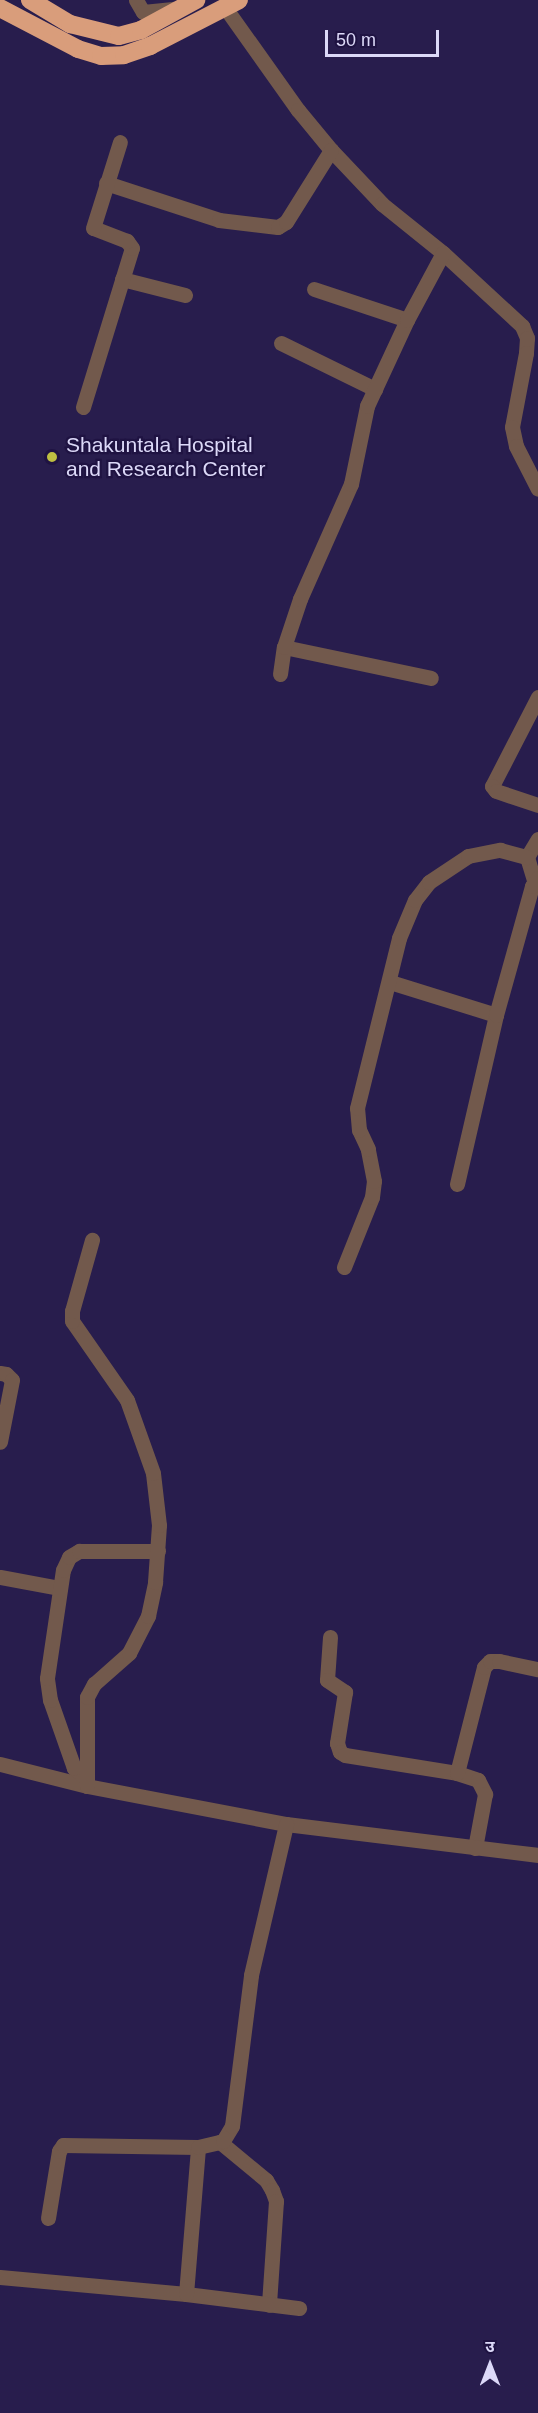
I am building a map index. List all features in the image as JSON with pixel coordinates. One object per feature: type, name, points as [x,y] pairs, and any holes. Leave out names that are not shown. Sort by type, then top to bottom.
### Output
[{"type":"highway","points":[[30,0],[70,24],[118,36],[141,30],[196,0]]},
{"type":"highway","points":[[0,8],[78,49],[101,56],[124,55],[150,46],[231,3]]},
{"type":"street","points":[[136,0],[143,12],[180,8]]},
{"type":"street","points":[[231,3],[298,111],[331,150],[382,204],[443,253],[522,326],[527,338],[526,353],[512,427],[516,446],[538,489]]},
{"type":"street","points":[[83,407],[131,245],[93,228],[120,142]]},
{"type":"street","points":[[106,183],[219,220],[278,227],[286,222],[331,150]]},
{"type":"street","points":[[280,674],[285,646],[300,599],[351,484],[362,424],[375,389],[407,320],[443,253]]},
{"type":"street","points":[[122,279],[185,295]]},
{"type":"street","points":[[314,289],[407,320]]},
{"type":"street","points":[[281,343],[375,389]]},
{"type":"street","points":[[285,646],[430,678]]},
{"type":"street","points":[[538,698],[534,718],[492,786],[496,791],[538,805]]},
{"type":"street","points":[[527,857],[538,839]]},
{"type":"street","points":[[344,1267],[372,1197],[372,1166],[359,1130],[357,1108],[390,982],[399,938],[415,900],[429,882],[468,856],[500,850],[527,857]]},
{"type":"street","points":[[457,1184],[496,1015],[536,879],[527,857]]},
{"type":"street","points":[[390,982],[496,1015]]},
{"type":"street","points":[[86,1782],[87,1697],[94,1684],[129,1653],[136,1641],[148,1616],[158,1551],[157,1499],[143,1440],[127,1400],[77,1330],[71,1316],[92,1240]]},
{"type":"street","points":[[0,1373],[6,1374],[12,1380],[0,1442]]},
{"type":"street","points":[[86,1782],[74,1768],[50,1700],[46,1678],[60,1588],[69,1557],[80,1551],[158,1551]]},
{"type":"street","points":[[0,1577],[60,1588]]},
{"type":"street","points":[[330,1637],[327,1680],[345,1692],[337,1743],[340,1752],[345,1755],[457,1773],[478,1780],[484,1787],[485,1794],[475,1848]]},
{"type":"street","points":[[457,1773],[484,1667],[489,1661],[499,1661],[538,1669]]},
{"type":"street","points":[[0,1764],[286,1824],[538,1855]]},
{"type":"street","points":[[48,2218],[59,2151],[63,2145],[198,2147],[220,2142],[227,2137],[232,2126],[251,1975],[286,1824]]},
{"type":"street","points":[[220,2142],[266,2180],[276,2201],[269,2304]]},
{"type":"street","points":[[186,2294],[198,2147]]},
{"type":"street","points":[[0,2277],[186,2294],[299,2308]]},
{"type":"place","name":"Shakuntala Hospital and Research Center","points":[[52,457]]}]
